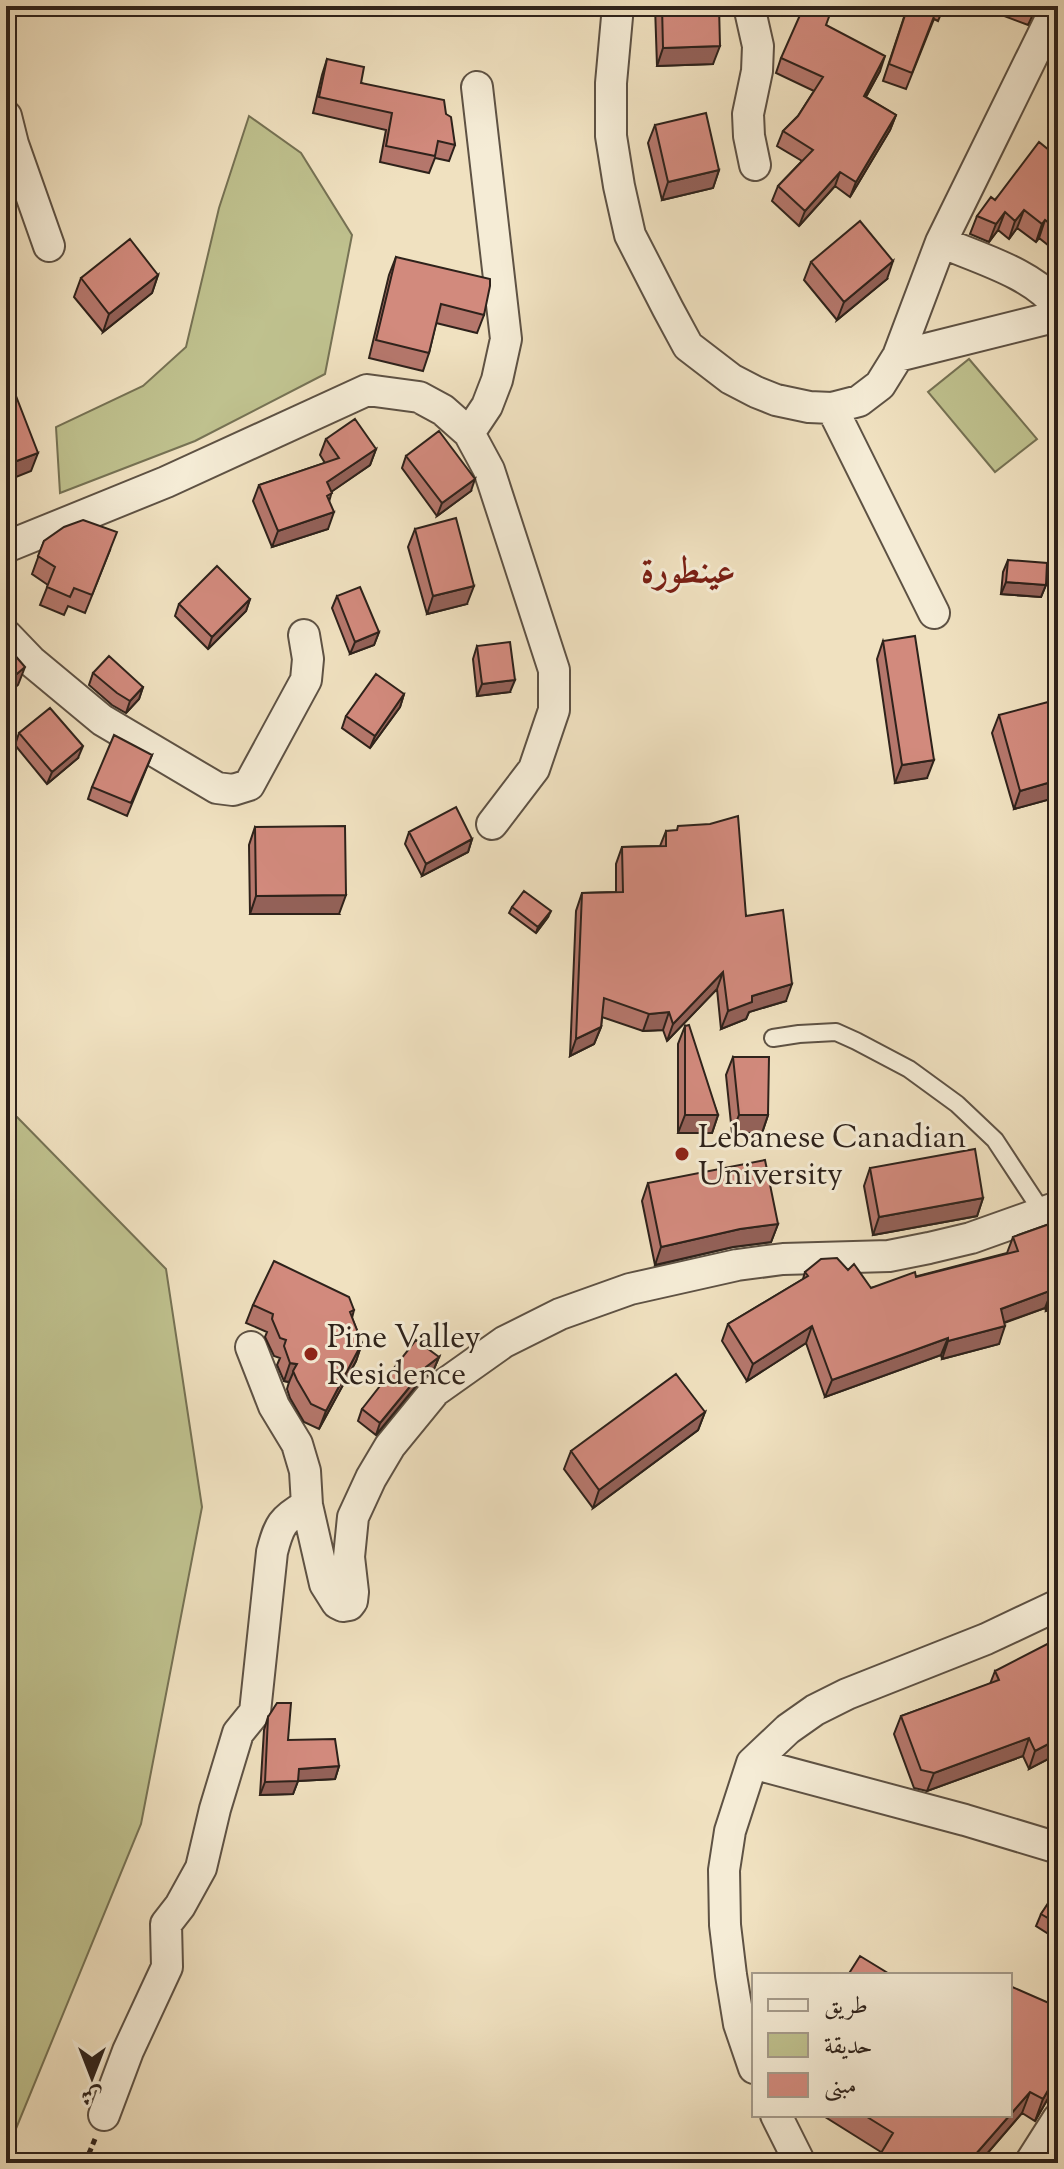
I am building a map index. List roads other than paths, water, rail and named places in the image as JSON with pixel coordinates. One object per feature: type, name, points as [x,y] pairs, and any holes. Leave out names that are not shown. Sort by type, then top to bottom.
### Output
[{"type":"street","points":[[618,6],[611,83],[611,136],[617,173],[630,235],[668,309],[688,346],[731,379],[776,400],[832,408],[859,401],[880,385],[898,356],[941,242],[1057,6]]},
{"type":"street","points":[[749,6],[758,46],[757,71],[748,114],[755,165]]},
{"type":"street","points":[[469,433],[487,406],[497,380],[506,339],[477,87]]},
{"type":"street","points":[[6,116],[49,246]]},
{"type":"street","points":[[941,242],[1019,275],[1051,297],[1058,307]]},
{"type":"street","points":[[898,356],[1058,316]]},
{"type":"street","points":[[6,547],[166,482],[367,390],[419,397],[443,410],[469,433],[489,470],[554,670],[554,710],[534,769],[492,824]]},
{"type":"street","points":[[832,408],[934,613]]},
{"type":"street","points":[[6,635],[31,661],[102,720],[217,788],[233,790],[249,785],[306,680],[308,659],[304,635]]},
{"type":"street","points":[[251,1347],[274,1406],[297,1444],[305,1471],[307,1505],[325,1584],[337,1603],[349,1605],[353,1592],[349,1557],[353,1517],[371,1478],[390,1446],[435,1391],[504,1342],[560,1314],[658,1282],[737,1265],[783,1259],[889,1256],[971,1238],[1050,1210]]},
{"type":"street","points":[[104,2115],[128,2051],[167,1967],[166,1924],[201,1868],[238,1733],[255,1712],[272,1552],[278,1531],[289,1515],[307,1505]]},
{"type":"street","points":[[752,2062],[739,2024],[731,1975],[725,1925],[724,1870],[730,1831],[752,1763],[788,1729],[815,1710],[847,1694],[986,1639],[1058,1605]]},
{"type":"street","points":[[752,1763],[1058,1848]]},
{"type":"street","points":[[777,2117],[800,2163]]},
{"type":"street","points":[[1030,2163],[1058,2119]]},
{"type":"lane","points":[[773,1038],[836,1032],[909,1069],[957,1104],[995,1140],[1050,1210]]},
{"type":"place","name":"Lebanese Canadian University","points":[[682,1154]]},
{"type":"place","name":"Pine Valley Residence","points":[[311,1354]]},
{"type":"district","name":"عينطورة","points":[[688,569]]}]
